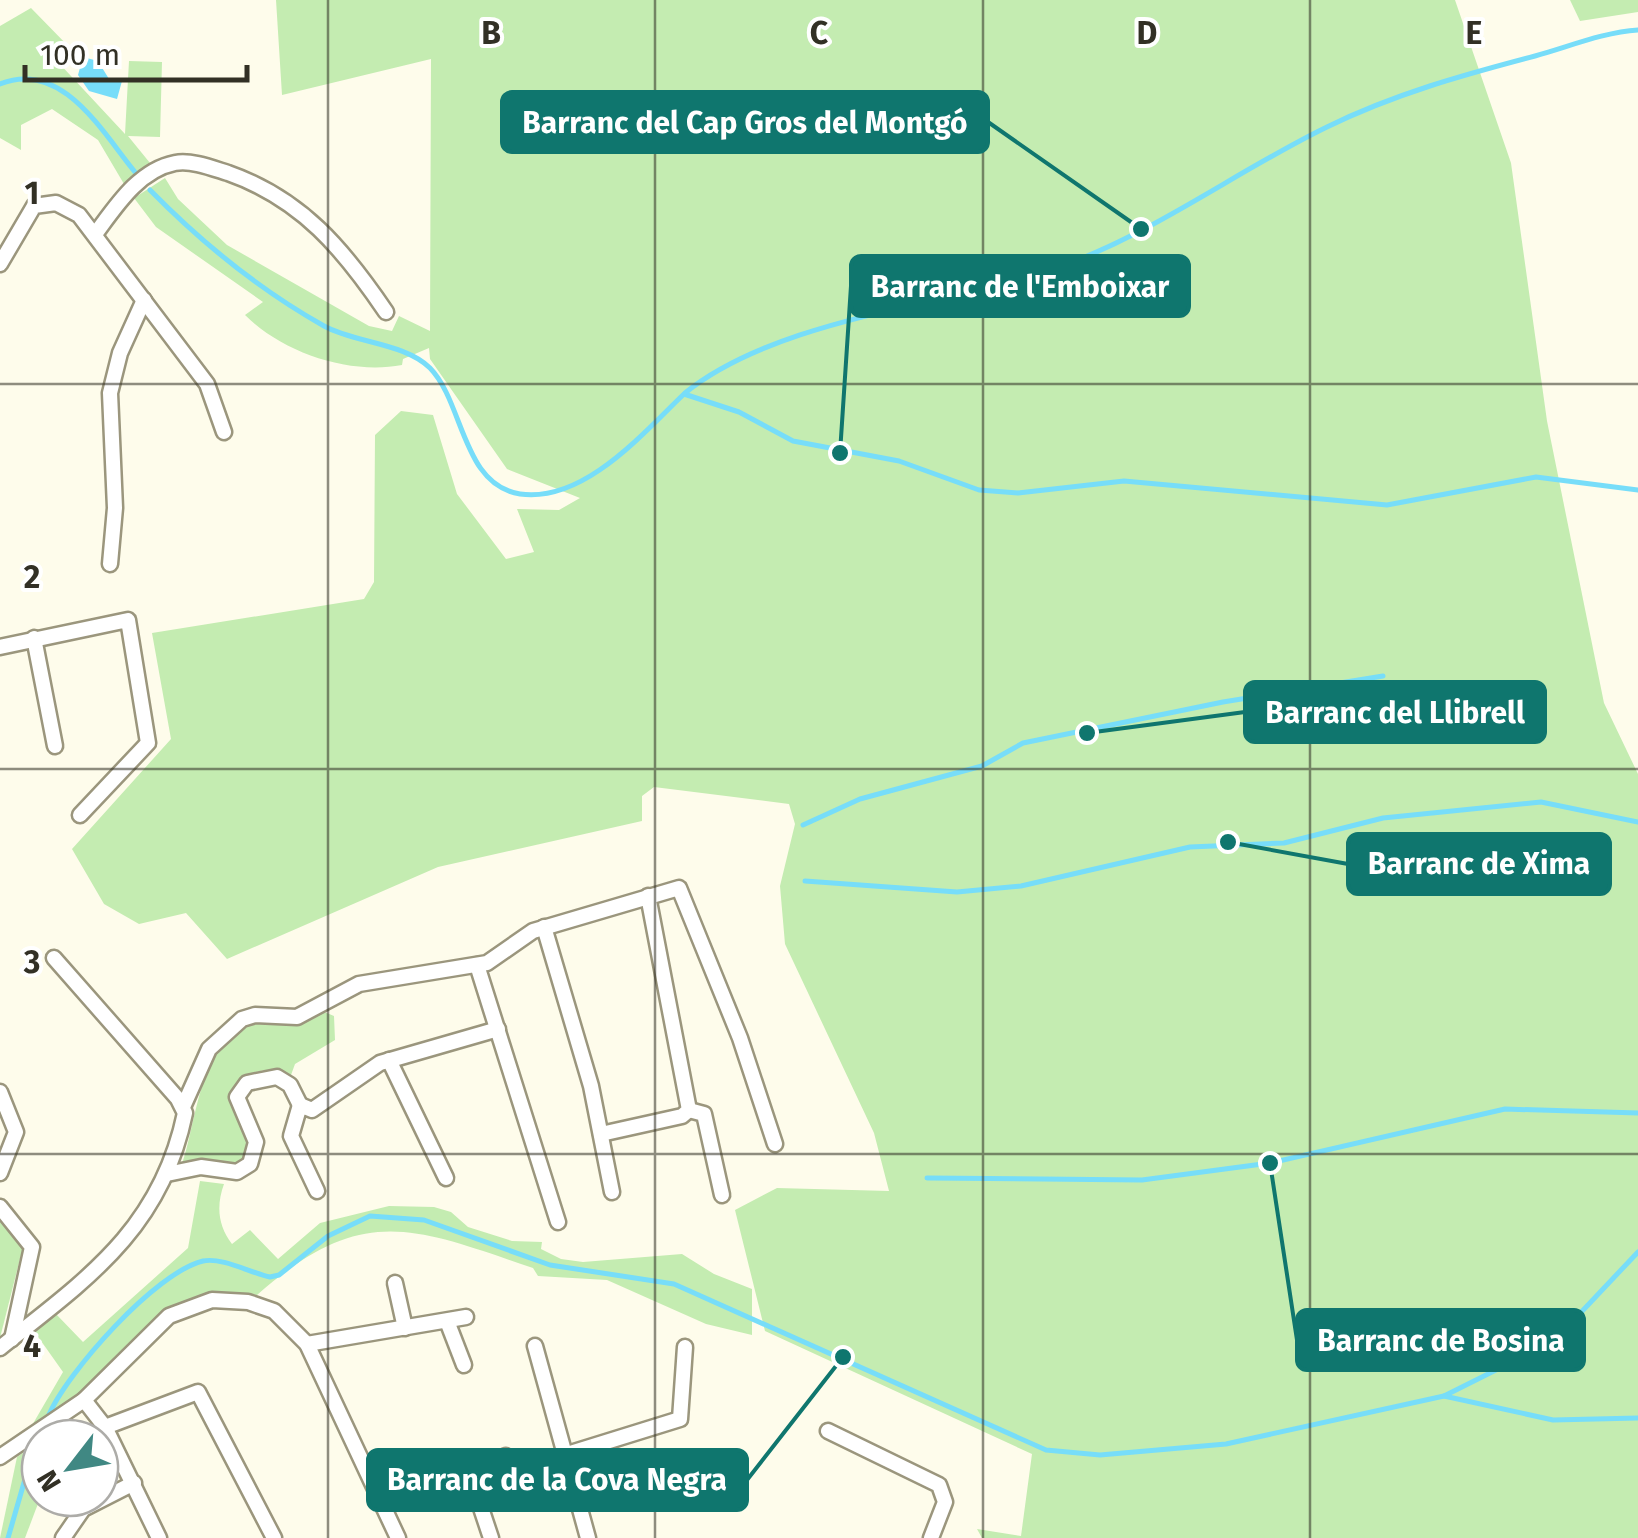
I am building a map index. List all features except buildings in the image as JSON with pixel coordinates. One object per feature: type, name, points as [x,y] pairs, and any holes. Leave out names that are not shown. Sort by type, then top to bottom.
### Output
[{"type":"street","points":[[96,233],[126,193],[160,170],[176,163],[216,169],[300,210],[347,255],[386,312]]},
{"type":"street","points":[[0,264],[23,222],[40,203],[70,210],[96,233],[207,384],[224,432]]},
{"type":"street","points":[[110,564],[115,508],[110,393],[120,353],[144,300]]},
{"type":"street","points":[[0,647],[128,620],[148,743],[80,815]]},
{"type":"street","points":[[34,638],[55,746]]},
{"type":"street","points":[[6,1344],[110,1256],[153,1204],[166,1174],[183,1108],[209,1049],[242,1019],[255,1015],[298,1017],[359,984],[477,965],[500,957],[544,927],[673,888],[684,891],[775,1144]]},
{"type":"street","points":[[648,896],[689,1110]]},
{"type":"street","points":[[544,927],[601,1134],[612,1192]]},
{"type":"street","points":[[54,958],[183,1108]]},
{"type":"street","points":[[477,965],[558,1222]]},
{"type":"street","points":[[166,1174],[200,1167],[237,1172],[250,1164],[256,1142],[237,1097],[246,1084],[277,1077],[290,1085],[300,1105],[312,1110],[389,1060],[498,1029]]},
{"type":"street","points":[[389,1060],[446,1178]]},
{"type":"street","points":[[0,1092],[16,1132],[0,1173]]},
{"type":"street","points":[[300,1105],[291,1136],[316,1191]]},
{"type":"street","points":[[601,1134],[689,1110],[704,1114],[722,1195]]},
{"type":"street","points":[[0,1206],[32,1246],[6,1344]]},
{"type":"street","points":[[395,1283],[404,1328]]},
{"type":"street","points":[[0,1457],[84,1400],[157,1324],[196,1304],[224,1299],[274,1311],[307,1344],[398,1538]]},
{"type":"street","points":[[307,1344],[466,1316]]},
{"type":"street","points":[[446,1320],[464,1365]]},
{"type":"street","points":[[536,1346],[588,1538]]},
{"type":"street","points":[[564,1455],[680,1419],[685,1347]]},
{"type":"street","points":[[120,1421],[198,1392],[274,1538]]},
{"type":"street","points":[[84,1400],[98,1418]]},
{"type":"street","points":[[828,1430],[939,1485],[945,1502],[931,1538]]},
{"type":"street","points":[[120,1456],[159,1538]]},
{"type":"street","points":[[490,1538],[470,1475],[506,1456]]},
{"type":"street","points":[[64,1538],[83,1509],[134,1483]]},
{"type":"green space","points":[[276,0],[1455,0],[1511,163],[1547,421],[1604,703],[1638,774],[1638,1538],[982,1538],[977,1529],[1021,1536],[1032,1454],[765,1331],[735,1210],[777,1188],[889,1191],[874,1133],[785,944],[780,886],[795,824],[789,804],[654,787],[642,796],[642,821],[438,867],[227,959],[186,913],[139,924],[104,904],[72,849],[171,739],[152,633],[364,599],[374,582],[375,435],[401,411],[433,415],[457,494],[506,559],[534,552],[517,509],[559,510],[580,498],[507,469],[430,359],[429,348],[403,359],[402,365],[382,367],[339,364],[297,350],[245,315],[263,302],[156,227],[134,198],[165,178],[178,199],[227,245],[369,326],[392,331],[399,316],[430,331],[431,59],[282,95]]},
{"type":"green space","points":[[1570,0],[1638,0],[1638,12],[1580,21]]},
{"type":"green space","points":[[31,8],[71,49],[57,61],[125,134],[129,61],[162,62],[160,137],[128,136],[150,163],[124,184],[98,140],[52,109],[21,125],[21,150],[0,138],[0,26]]},
{"type":"green space","points":[[322,1011],[334,1016],[335,1040],[295,1064],[291,1075],[272,1070],[256,1072],[230,1097],[246,1137],[244,1163],[181,1167],[203,1083],[222,1043],[237,1029],[256,1021],[297,1020]]},
{"type":"green space","points":[[200,1181],[224,1184],[220,1215],[232,1244],[250,1230],[278,1259],[320,1223],[389,1206],[434,1207],[451,1212],[468,1227],[512,1241],[542,1242],[541,1249],[561,1259],[583,1262],[682,1254],[714,1274],[752,1289],[752,1335],[706,1324],[607,1280],[538,1276],[533,1268],[420,1234],[359,1235],[327,1246],[257,1295],[224,1293],[174,1306],[154,1319],[66,1407],[50,1418],[36,1418],[63,1372],[34,1331],[55,1313],[83,1342],[188,1248]]},
{"type":"green space","points":[[0,1219],[23,1247],[0,1338]]},
{"type":"green space","points":[[20,1455],[20,1518],[33,1518],[25,1538],[0,1538]]},
{"type":"water","points":[[83,57],[98,61],[109,79],[122,81],[117,99],[89,91],[78,75]]},
{"type":"waterway","points":[[685,393],[722,368],[811,331],[1006,283],[1086,257],[1156,223],[1327,127],[1403,95],[1586,40],[1638,30]]},
{"type":"waterway","points":[[0,84],[22,79],[61,90],[94,120],[135,172]]},
{"type":"waterway","points":[[150,190],[232,264],[300,312],[336,332],[407,353],[430,368],[486,475],[501,487],[520,494],[544,494],[589,477],[631,445],[684,394],[739,412],[793,441],[899,461],[979,490],[1018,493],[1124,481],[1387,505],[1536,477],[1638,490]]},
{"type":"waterway","points":[[803,825],[860,799],[982,766],[1023,743],[1223,702],[1383,676]]},
{"type":"waterway","points":[[805,881],[957,892],[1021,886],[1190,847],[1284,843],[1383,818],[1541,802],[1638,822]]},
{"type":"waterway","points":[[927,1178],[1142,1180],[1270,1163],[1505,1109],[1638,1113]]},
{"type":"waterway","points":[[48,1417],[73,1376],[115,1327],[161,1284],[184,1269],[211,1260],[270,1277],[279,1275],[328,1236],[370,1216],[424,1220],[550,1265],[674,1284],[1046,1450],[1100,1455],[1226,1444],[1444,1396],[1553,1420],[1638,1418]]},
{"type":"waterway","points":[[1444,1396],[1554,1341],[1638,1252]]},
{"type":"waterway","points":[[8,1538],[20,1496]]},
{"type":"place","name":"Barranc del Cap Gros del Montgó","points":[[1141,229]]},
{"type":"place","name":"Barranc de l'Emboixar","points":[[840,453]]},
{"type":"place","name":"Barranc del Llibrell","points":[[1087,733]]},
{"type":"place","name":"Barranc de Xima","points":[[1228,842]]},
{"type":"place","name":"Barranc de Bosina","points":[[1270,1163]]},
{"type":"place","name":"Barranc de la Cova Negra","points":[[843,1357]]}]
